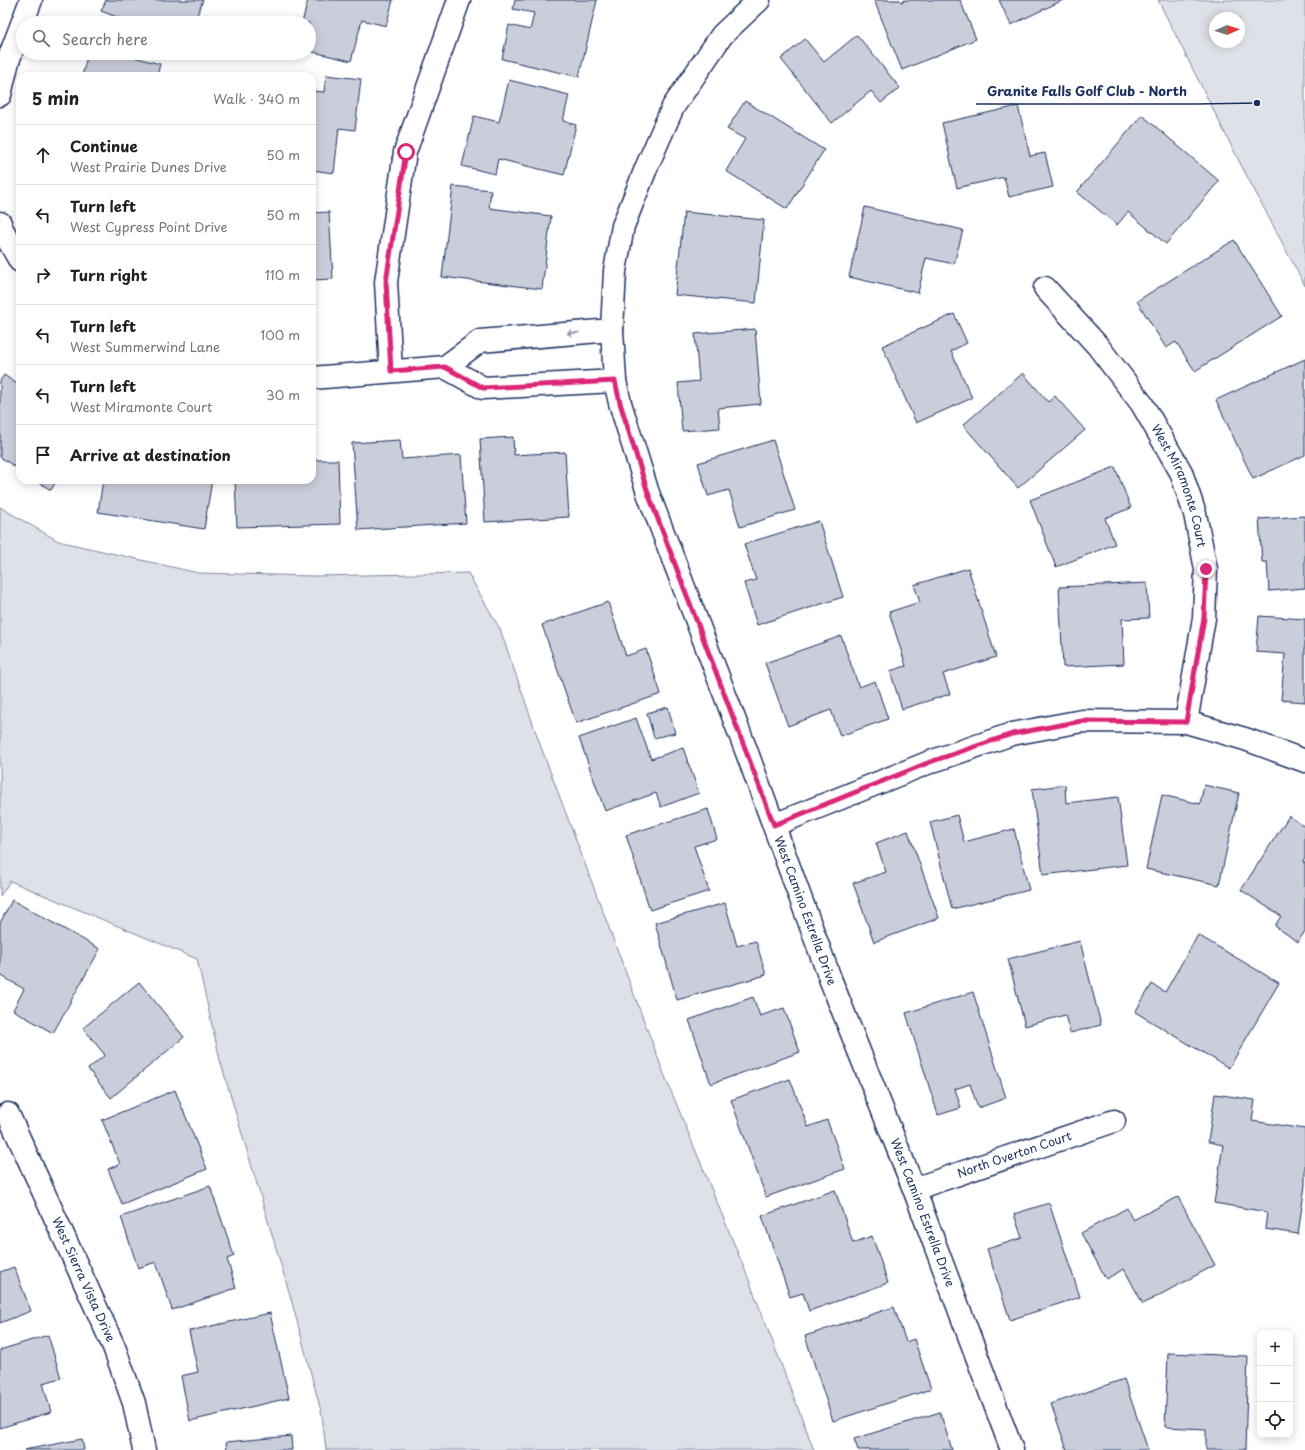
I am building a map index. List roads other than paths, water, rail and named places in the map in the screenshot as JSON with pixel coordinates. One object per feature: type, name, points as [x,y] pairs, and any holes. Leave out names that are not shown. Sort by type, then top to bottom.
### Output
[{"type":"street","points":[[26,16],[32,0]]},
{"type":"street","points":[[391,371],[386,282],[406,152],[459,0]]},
{"type":"street","name":"West Camino Estrella Drive","points":[[759,0],[722,35],[673,107],[658,139],[623,226],[615,271],[612,330],[615,381],[620,403],[648,493],[774,825],[831,981],[914,1189],[1012,1450]]},
{"type":"street","points":[[0,95],[8,61],[16,41]]},
{"type":"street","points":[[0,223],[16,254]]},
{"type":"street","name":"West Miramonte Court","points":[[1045,288],[1097,345],[1142,404],[1181,472],[1195,514],[1206,569],[1204,618],[1186,722]]},
{"type":"street","points":[[445,367],[480,340],[612,330]]},
{"type":"street","points":[[316,378],[445,367],[483,388],[615,381]]},
{"type":"street","points":[[774,825],[930,762],[1012,734],[1082,721],[1186,722],[1245,739],[1305,761]]},
{"type":"street","name":"West Sierra Vista Drive","points":[[8,1114],[114,1346],[134,1403],[144,1450]]},
{"type":"street","name":"North Overton Court","points":[[914,1189],[1114,1120]]},
{"type":"place","name":"Granite Falls Golf Club - North","points":[[1257,103]]}]
